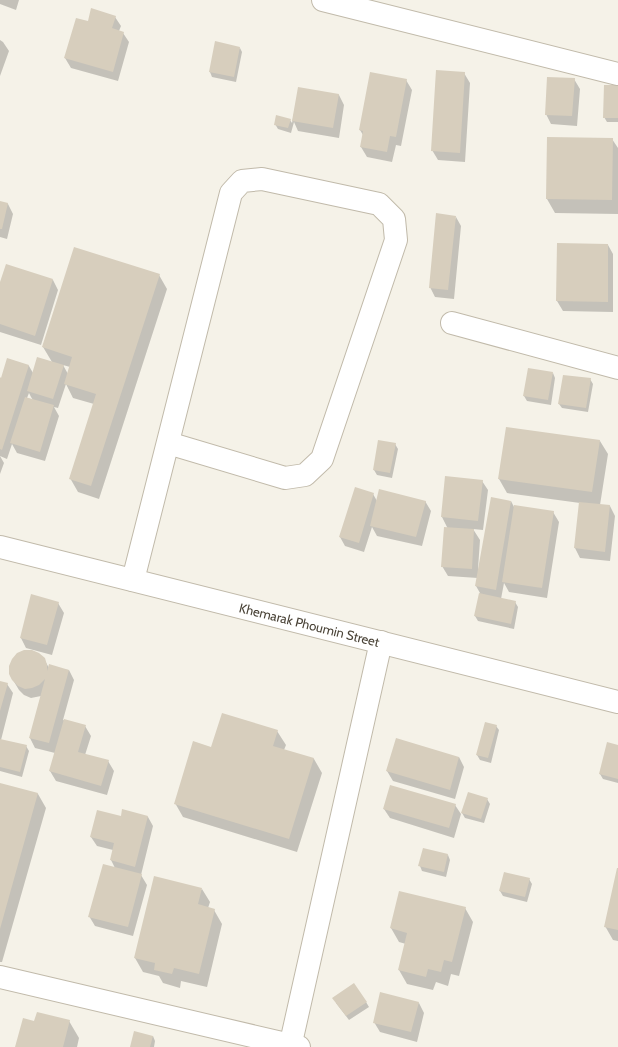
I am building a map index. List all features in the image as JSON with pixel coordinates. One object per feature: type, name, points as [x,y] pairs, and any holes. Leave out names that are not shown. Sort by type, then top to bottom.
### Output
[{"type":"street","points":[[323,0],[618,74]]},
{"type":"street","points":[[133,580],[231,193],[242,181],[262,179],[379,204],[394,220],[396,240],[322,459],[305,475],[285,478],[168,443]]},
{"type":"street","points":[[452,323],[618,368]]},
{"type":"street","name":"Khemarak Phoumin Street","points":[[0,548],[618,702]]},
{"type":"street","points":[[0,977],[294,1046],[381,642]]},
{"type":"building","points":[[91,8],[116,16],[112,28],[124,32],[113,72],[64,58],[76,18],[88,21]]},
{"type":"building","points":[[215,41],[240,47],[234,77],[209,72]]},
{"type":"building","points":[[436,70],[465,72],[460,153],[431,151]]},
{"type":"building","points":[[370,72],[407,79],[396,137],[390,136],[387,152],[360,147],[363,131],[359,130]]},
{"type":"building","points":[[547,77],[575,78],[572,116],[545,115]]},
{"type":"building","points":[[604,85],[618,85],[618,118],[603,118]]},
{"type":"building","points":[[298,87],[339,94],[333,128],[292,121]]},
{"type":"building","points":[[276,115],[291,119],[288,128],[274,125]]},
{"type":"building","points":[[547,137],[613,138],[612,200],[546,199]]},
{"type":"building","points":[[0,201],[8,203],[2,229],[0,229]]},
{"type":"building","points":[[436,213],[456,216],[448,290],[429,288]]},
{"type":"building","points":[[557,243],[608,244],[608,302],[556,301]]},
{"type":"building","points":[[74,247],[160,274],[91,486],[69,479],[96,394],[64,384],[72,357],[42,347]]},
{"type":"building","points":[[6,264],[53,279],[35,336],[0,324],[0,282]]},
{"type":"building","points":[[37,357],[64,365],[53,399],[27,391]]},
{"type":"building","points":[[7,358],[29,365],[2,450],[0,449],[0,377],[1,378]]},
{"type":"building","points":[[528,368],[553,372],[548,400],[523,396]]},
{"type":"building","points":[[563,375],[591,378],[586,408],[558,404]]},
{"type":"building","points":[[25,397],[54,405],[40,452],[10,443]]},
{"type":"building","points":[[506,427],[600,440],[592,492],[498,479]]},
{"type":"building","points":[[378,440],[396,443],[390,473],[373,470]]},
{"type":"building","points":[[445,476],[483,480],[478,521],[441,517]]},
{"type":"building","points":[[355,487],[374,493],[359,543],[339,537]]},
{"type":"building","points":[[379,489],[426,501],[416,537],[370,526]]},
{"type":"building","points":[[491,497],[511,501],[496,590],[475,586]]},
{"type":"building","points":[[579,502],[610,505],[605,552],[574,548]]},
{"type":"building","points":[[514,505],[554,511],[542,588],[502,582]]},
{"type":"building","points":[[444,527],[474,529],[472,569],[441,567]]},
{"type":"building","points":[[479,593],[516,601],[511,624],[474,616]]},
{"type":"building","points":[[31,594],[59,602],[47,645],[20,638]]},
{"type":"building","points":[[24,650],[32,650],[45,658],[47,671],[49,664],[69,670],[49,743],[29,738],[45,679],[39,685],[25,689],[18,686],[9,674],[9,666],[12,659],[17,653]]},
{"type":"building","points":[[0,681],[8,683],[0,711]]},
{"type":"building","points":[[222,713],[278,730],[273,746],[314,758],[289,839],[174,804],[193,741],[211,747]]},
{"type":"building","points":[[64,719],[86,725],[78,752],[109,760],[101,786],[49,771]]},
{"type":"building","points":[[485,722],[497,725],[488,758],[476,755]]},
{"type":"building","points":[[396,738],[459,757],[450,790],[386,771]]},
{"type":"building","points":[[0,739],[27,745],[20,772],[0,767]]},
{"type":"building","points":[[607,742],[618,745],[618,779],[599,774]]},
{"type":"building","points":[[0,783],[38,793],[0,929]]},
{"type":"building","points":[[390,785],[456,804],[449,828],[383,809]]},
{"type":"building","points":[[468,792],[488,798],[481,819],[461,813]]},
{"type":"building","points":[[122,809],[148,816],[135,867],[110,860],[114,843],[90,837],[97,810],[121,816]]},
{"type":"building","points":[[423,848],[448,854],[444,872],[418,866]]},
{"type":"building","points":[[103,864],[142,874],[128,927],[88,917]]},
{"type":"building","points":[[618,868],[618,930],[604,927]]},
{"type":"building","points":[[504,872],[530,878],[525,897],[499,891]]},
{"type":"building","points":[[154,876],[202,888],[198,904],[215,909],[199,974],[174,968],[172,974],[154,970],[155,963],[134,958]]},
{"type":"building","points":[[399,891],[466,907],[452,962],[444,960],[441,972],[428,969],[426,977],[398,970],[407,933],[390,928]]},
{"type":"building","points":[[354,983],[367,1002],[346,1016],[332,998]]},
{"type":"building","points":[[380,992],[419,1002],[411,1032],[373,1023]]},
{"type":"building","points":[[37,1012],[70,1020],[63,1047],[15,1047],[23,1018],[34,1021]]},
{"type":"building","points":[[134,1031],[153,1036],[150,1047],[130,1047]]}]
